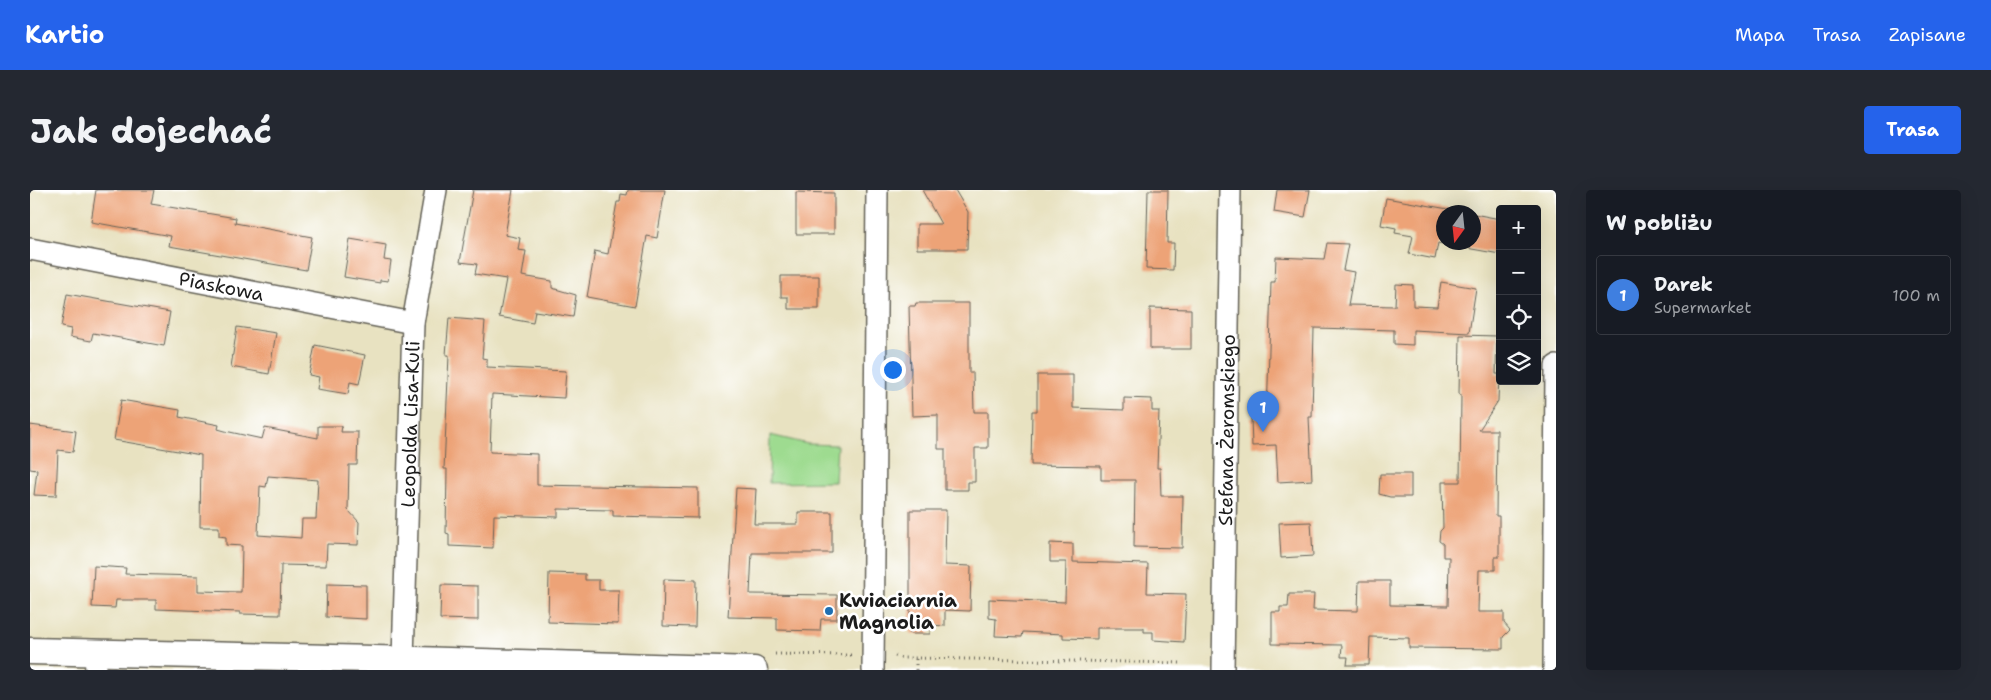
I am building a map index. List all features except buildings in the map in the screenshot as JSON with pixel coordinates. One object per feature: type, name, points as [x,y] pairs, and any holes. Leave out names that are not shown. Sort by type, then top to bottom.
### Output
[{"type":"street","name":"Leopolda Lisa-Kuli","points":[[403,659],[414,323],[436,190]]},
{"type":"street","points":[[873,670],[877,190]]},
{"type":"street","name":"Stefana Żeromskiego","points":[[1223,670],[1230,190]]},
{"type":"street","name":"Piaskowa","points":[[30,249],[414,323]]},
{"type":"street","points":[[1554,670],[1556,366]]},
{"type":"street","points":[[30,652],[96,661],[403,659],[762,662]]},
{"type":"path","points":[[762,662],[847,656],[853,655],[859,646],[874,646]]},
{"type":"path","points":[[916,670],[916,658],[1182,663]]},
{"type":"green space","points":[[770,435],[808,444],[837,445],[835,482],[769,483]]},
{"type":"place","name":"Darek","points":[[1263,432]]},
{"type":"place","name":"Kwiaciarnia Magnolia","points":[[829,611]]}]
